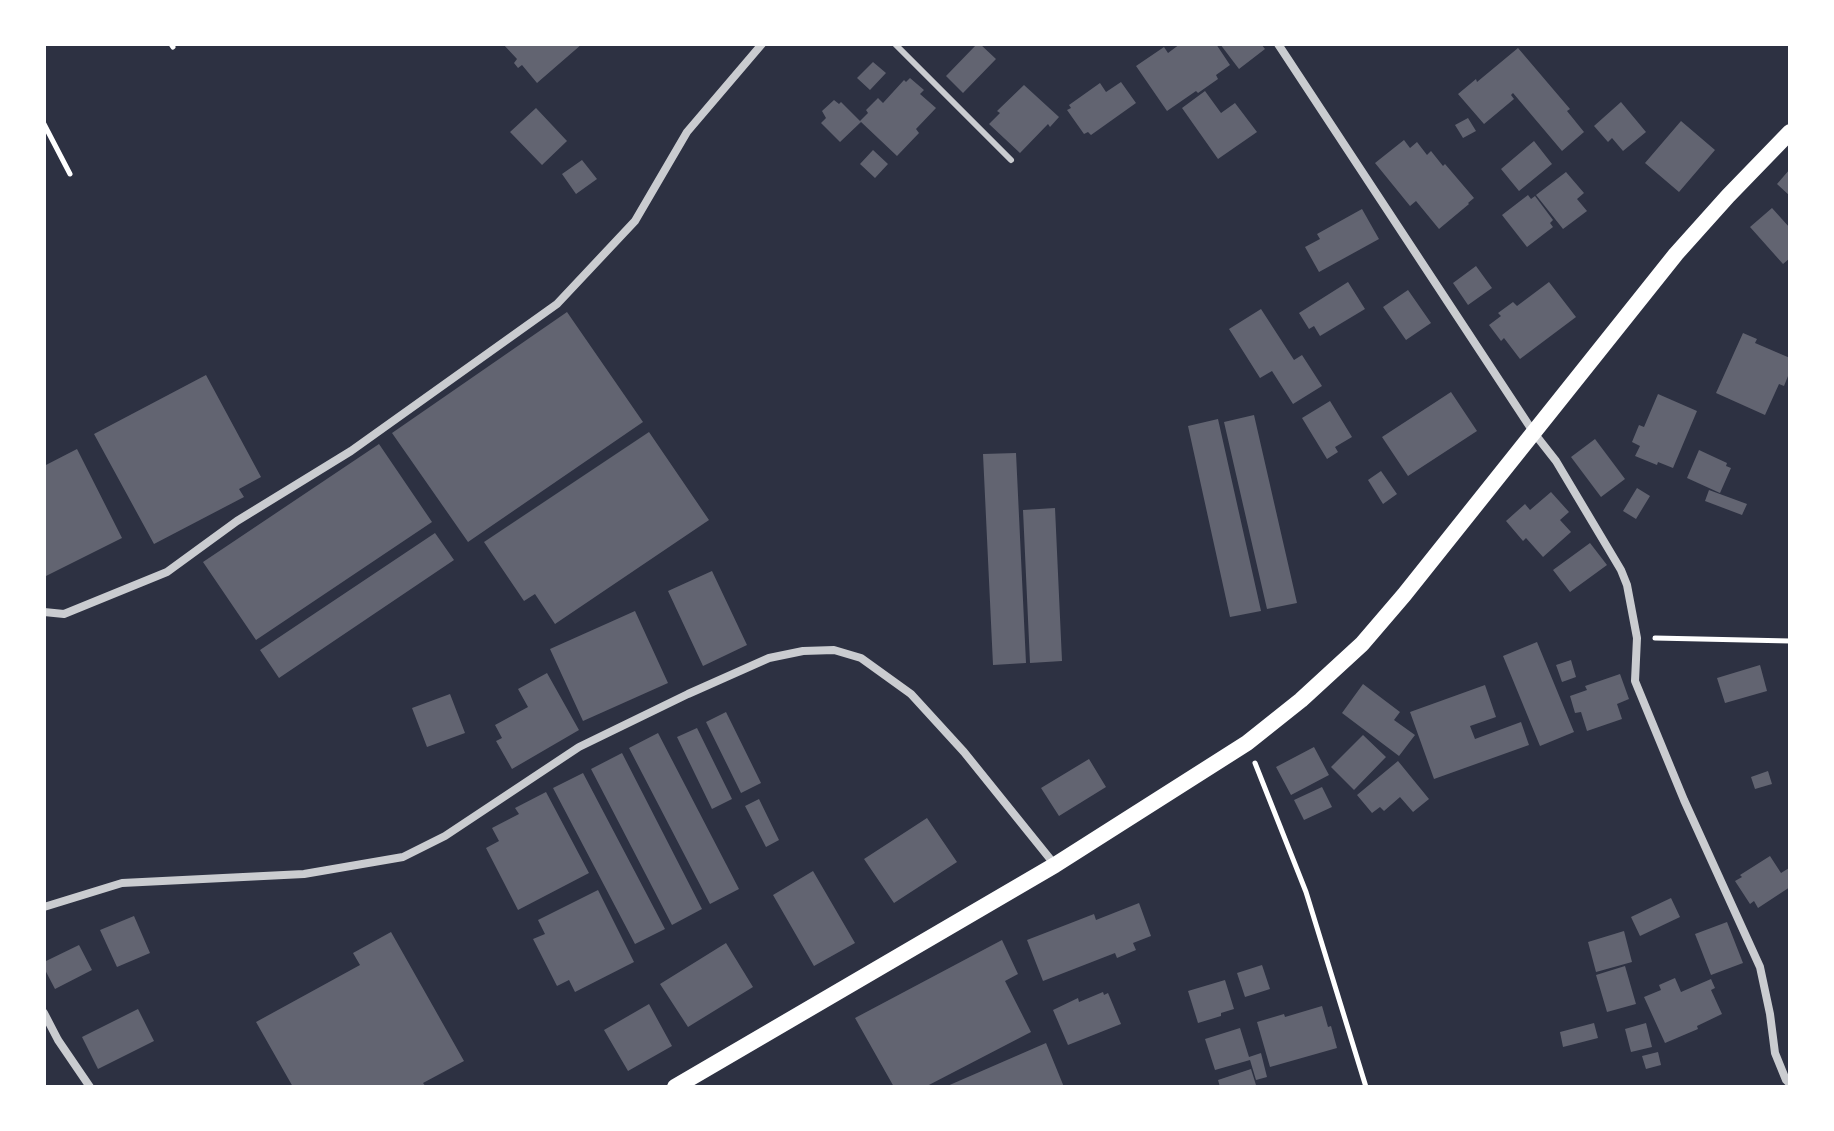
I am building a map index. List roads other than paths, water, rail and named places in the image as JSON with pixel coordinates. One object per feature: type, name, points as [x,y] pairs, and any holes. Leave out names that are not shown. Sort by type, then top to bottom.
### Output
[{"type":"main road","points":[[675,1087],[1055,865],[1247,743],[1301,700],[1362,644],[1676,254],[1790,132]]},
{"type":"street","points":[[44,612],[64,614],[167,572],[237,521],[351,451],[557,304],[635,221],[687,132],[762,44]]},
{"type":"street","points":[[1278,44],[1534,433],[1556,461],[1621,570],[1627,585],[1637,638],[1635,681],[1684,800],[1760,967],[1775,1053],[1790,1084]]},
{"type":"street","points":[[44,907],[122,883],[304,874],[403,857],[445,836],[579,747],[769,658],[803,651],[834,650],[861,658],[911,694],[964,752],[1055,865]]},
{"type":"street","points":[[44,1013],[90,1087]]},
{"type":"lane","points":[[895,44],[1011,160]]}]
